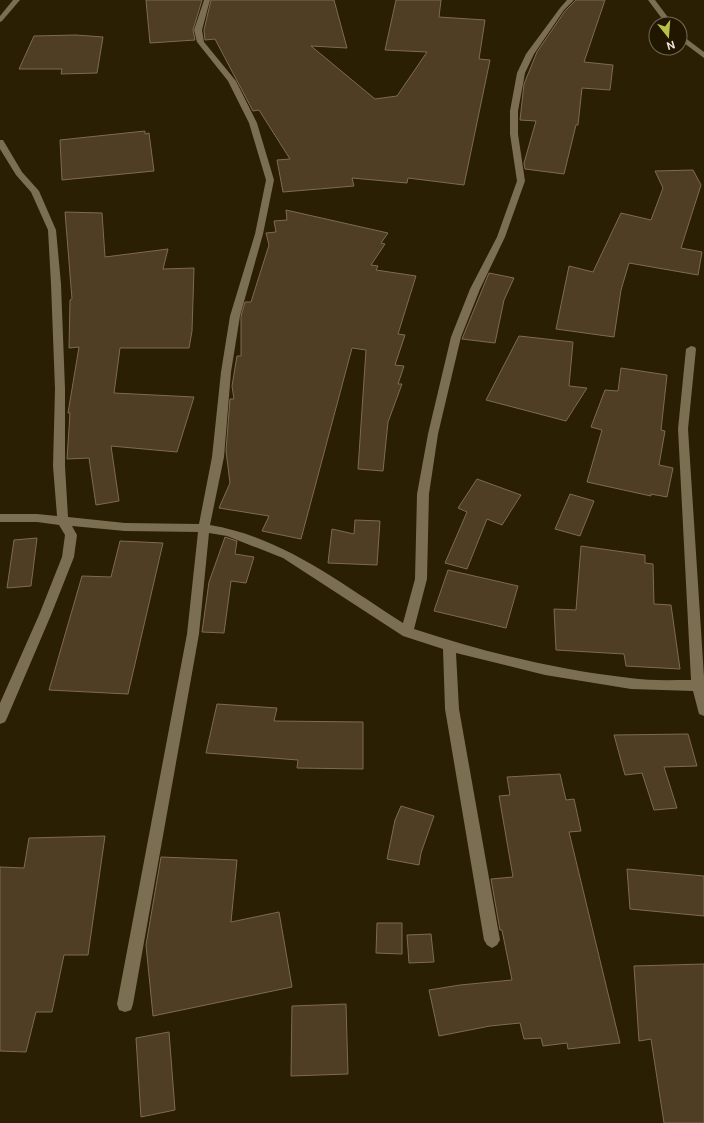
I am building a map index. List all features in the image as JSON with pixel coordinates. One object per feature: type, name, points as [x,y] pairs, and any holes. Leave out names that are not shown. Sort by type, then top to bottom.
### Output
[{"type":"street","points":[[0,20],[17,0]]},
{"type":"street","points":[[125,1004],[193,634],[204,528],[218,457],[226,372],[235,316],[259,234],[270,180],[262,148],[250,116],[226,72],[201,42],[198,30],[207,0]]},
{"type":"street","points":[[407,632],[421,579],[423,494],[433,434],[456,337],[475,289],[501,237],[521,181],[514,134],[514,111],[520,73],[530,54],[562,9],[571,0]]},
{"type":"street","points":[[651,0],[664,16]]},
{"type":"street","points":[[688,43],[704,56]]},
{"type":"street","points":[[0,144],[19,173],[35,191],[52,230],[60,389],[59,466],[63,521],[71,535],[68,557],[45,616],[0,718]]},
{"type":"street","points":[[691,349],[683,428],[701,686],[704,710]]},
{"type":"street","points":[[0,518],[37,518],[125,527],[204,528],[228,532],[287,555],[407,632],[449,646],[545,670],[615,682],[631,684],[701,686]]},
{"type":"street","points":[[449,646],[452,709],[492,940]]},
{"type":"building","points":[[146,0],[202,0],[193,30],[195,40],[150,43]]},
{"type":"building","points":[[211,0],[334,0],[347,48],[311,46],[375,99],[397,96],[427,52],[385,50],[396,0],[441,0],[439,17],[485,20],[479,59],[490,60],[464,185],[408,178],[407,183],[352,178],[354,186],[283,192],[277,160],[290,159],[259,110],[253,111],[215,39],[205,40],[204,30]]},
{"type":"building","points":[[576,0],[605,0],[584,62],[613,65],[610,90],[582,88],[578,125],[576,125],[564,174],[525,169],[524,163],[536,121],[520,120],[524,84],[537,52],[565,11]]},
{"type":"building","points":[[76,35],[103,37],[97,73],[61,74],[62,69],[19,69],[34,36]]},
{"type":"building","points":[[145,131],[145,134],[149,133],[154,171],[62,180],[60,140]]},
{"type":"building","points":[[693,170],[701,185],[681,248],[702,252],[698,275],[629,263],[621,290],[614,337],[556,329],[569,266],[593,272],[621,213],[651,220],[663,188],[655,171]]},
{"type":"building","points":[[286,210],[388,233],[381,243],[385,244],[371,265],[378,266],[376,270],[416,276],[398,334],[405,335],[395,365],[404,366],[398,384],[402,384],[388,422],[383,471],[358,469],[366,350],[352,348],[301,539],[262,531],[269,516],[219,508],[230,483],[226,451],[230,399],[234,399],[232,386],[237,356],[241,356],[241,316],[245,302],[251,302],[269,245],[266,233],[276,232],[274,221],[287,220]]},
{"type":"building","points":[[65,212],[102,213],[105,257],[168,249],[163,269],[194,268],[192,331],[189,348],[120,348],[114,393],[194,397],[177,452],[111,446],[119,501],[96,505],[89,458],[67,459],[70,413],[68,413],[79,347],[69,348],[70,300],[72,299]]},
{"type":"building","points":[[489,273],[514,278],[504,300],[495,343],[462,339]]},
{"type":"building","points":[[519,336],[573,342],[569,386],[587,388],[566,421],[486,400]]},
{"type":"building","points":[[621,368],[667,375],[661,430],[665,431],[659,465],[673,468],[667,497],[651,494],[651,496],[587,482],[602,430],[591,427],[605,390],[618,391]]},
{"type":"building","points":[[477,479],[521,495],[502,525],[487,519],[467,569],[445,563],[467,512],[458,508]]},
{"type":"building","points":[[570,494],[594,501],[580,536],[555,529]]},
{"type":"building","points":[[355,520],[380,521],[377,565],[328,563],[332,529],[354,534]]},
{"type":"building","points":[[225,537],[237,541],[235,554],[254,557],[246,583],[231,581],[224,633],[202,632],[209,582]]},
{"type":"building","points":[[37,538],[31,586],[7,588],[14,540]]},
{"type":"building","points":[[120,541],[163,543],[128,694],[49,690],[82,576],[111,577]]},
{"type":"building","points":[[581,546],[645,555],[645,563],[653,564],[654,604],[671,605],[680,669],[626,666],[624,654],[556,650],[554,609],[576,610]]},
{"type":"building","points":[[448,570],[518,586],[506,628],[434,611]]},
{"type":"building","points":[[217,704],[277,708],[274,721],[363,722],[363,769],[297,768],[298,760],[206,753]]},
{"type":"building","points":[[688,734],[697,766],[664,767],[677,808],[654,810],[642,773],[625,775],[614,735]]},
{"type":"building","points":[[560,774],[566,800],[574,799],[581,831],[569,832],[620,1043],[568,1049],[567,1043],[543,1046],[541,1038],[524,1039],[520,1023],[490,1026],[439,1036],[429,990],[460,985],[512,980],[502,930],[500,930],[491,879],[513,877],[499,796],[510,795],[507,777]]},
{"type":"building","points":[[401,806],[434,816],[421,853],[419,865],[387,859],[395,820]]},
{"type":"building","points":[[105,836],[88,955],[64,955],[52,1012],[36,1012],[26,1052],[0,1051],[0,867],[24,868],[29,838]]},
{"type":"building","points":[[161,857],[237,860],[231,922],[279,912],[292,987],[153,1016],[146,945]]},
{"type":"building","points":[[627,869],[704,876],[704,916],[630,909]]},
{"type":"building","points":[[377,923],[402,923],[402,954],[376,953]]},
{"type":"building","points":[[431,934],[434,962],[409,963],[407,935]]},
{"type":"building","points":[[704,964],[704,1123],[664,1123],[651,1039],[639,1041],[634,966]]},
{"type":"building","points":[[346,1004],[348,1074],[291,1076],[292,1006]]},
{"type":"building","points":[[169,1032],[175,1110],[141,1117],[136,1038]]}]
